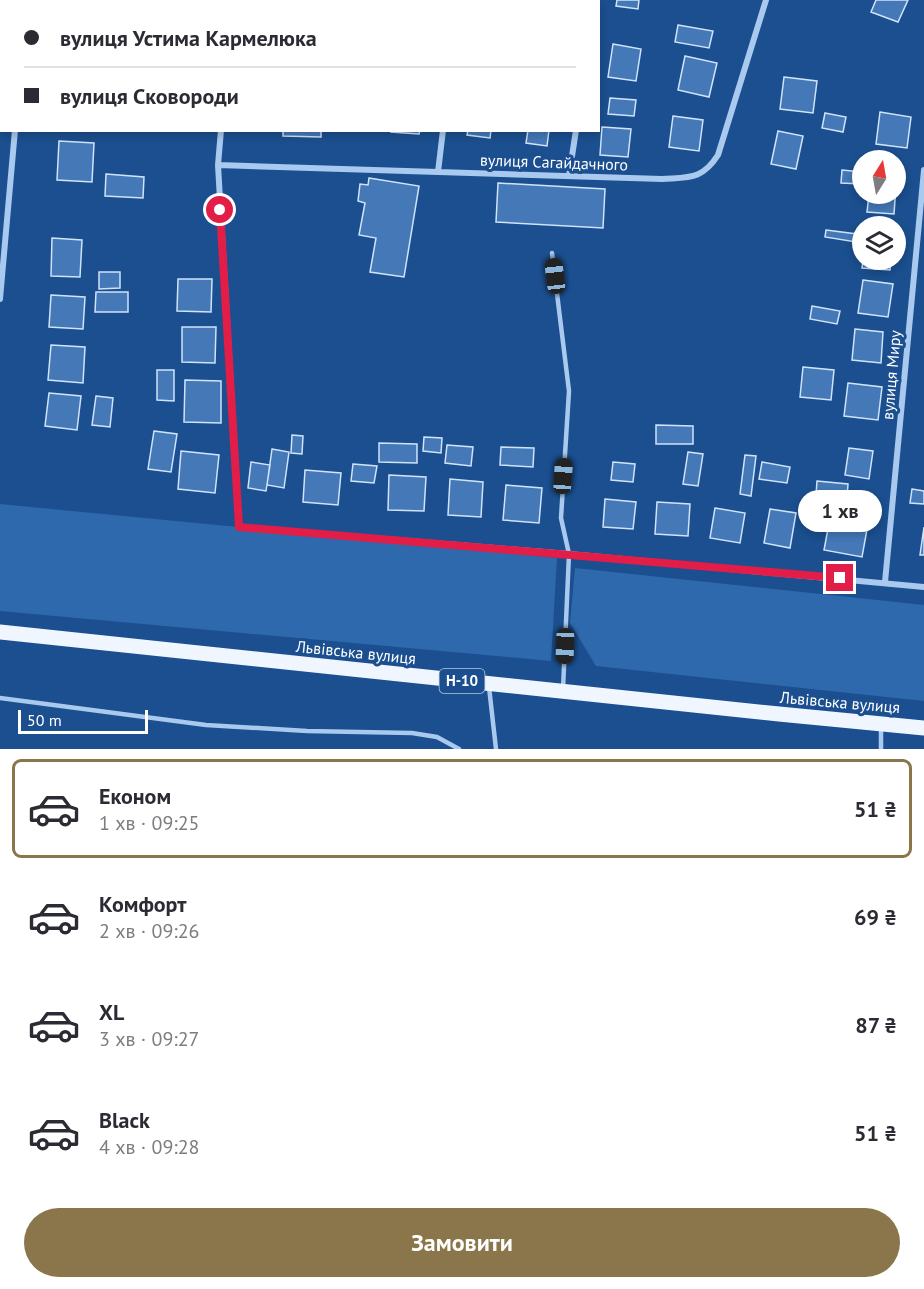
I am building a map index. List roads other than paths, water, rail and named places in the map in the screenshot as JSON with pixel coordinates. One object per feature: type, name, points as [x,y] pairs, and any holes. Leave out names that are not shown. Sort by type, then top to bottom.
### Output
[{"type":"main road","name":"Львівська вулиця","points":[[0,632],[924,728]]},
{"type":"street","name":"вулиця Сагайдачного","points":[[218,165],[662,179],[692,177],[709,169],[718,155],[766,0]]},
{"type":"street","points":[[0,299],[15,132]]},
{"type":"street","points":[[221,132],[218,165],[239,527],[569,554],[924,587]]},
{"type":"street","points":[[438,172],[442,132]]},
{"type":"street","points":[[569,176],[576,132]]},
{"type":"street","name":"вулиця Миру","points":[[885,582],[924,170]]},
{"type":"lane","points":[[552,253],[569,391],[561,518],[569,554],[563,692]]},
{"type":"lane","points":[[489,684],[496,749]]},
{"type":"lane","points":[[0,698],[206,725],[307,731],[412,733],[437,737],[459,749]]},
{"type":"lane","points":[[881,723],[881,749]]}]
